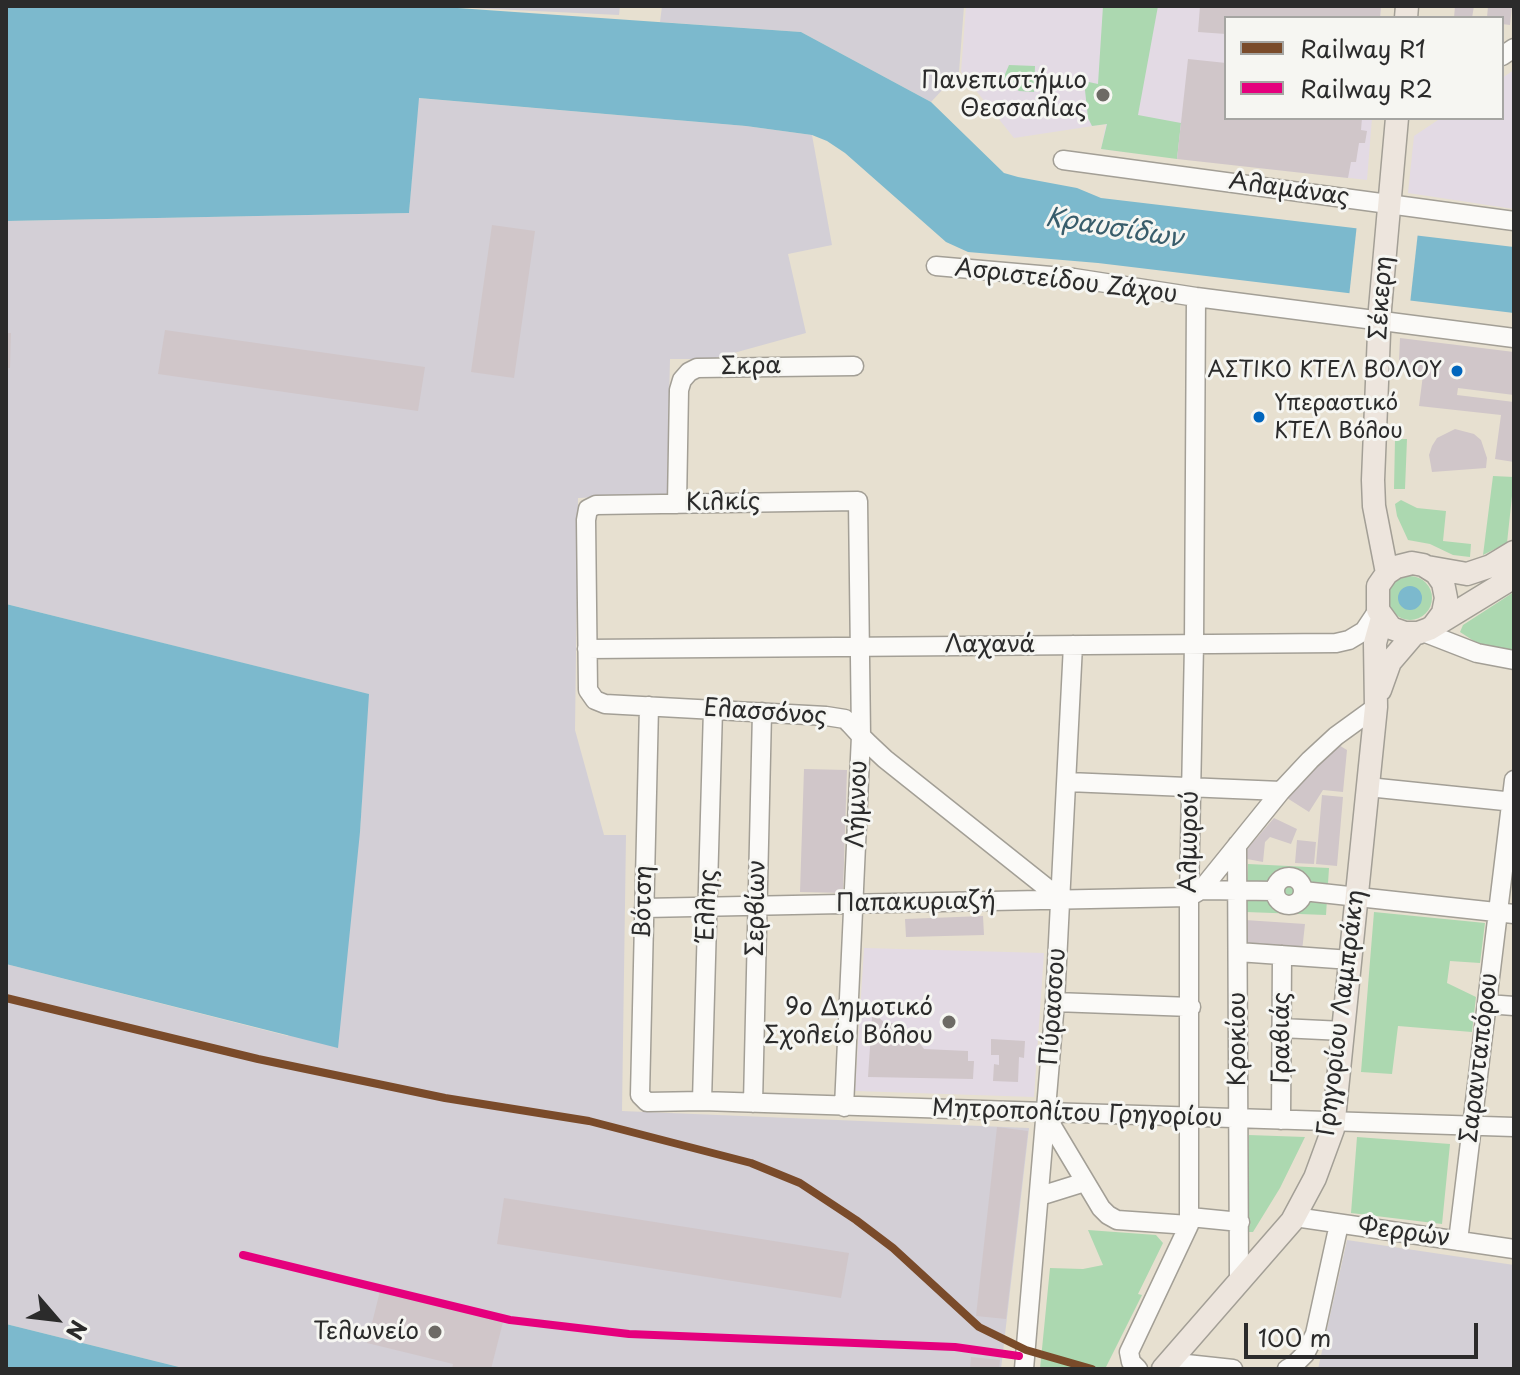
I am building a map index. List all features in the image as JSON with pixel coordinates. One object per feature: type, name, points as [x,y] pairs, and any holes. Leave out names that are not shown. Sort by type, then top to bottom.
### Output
[{"type":"main road","name":"Σέκερη","points":[[1387,573],[1373,488],[1380,315],[1400,121]]},
{"type":"main road","points":[[1427,567],[1441,580],[1446,594],[1444,610],[1424,630],[1398,631],[1380,614],[1378,586],[1387,573],[1406,564],[1427,567],[1467,574],[1491,566],[1514,552]]},
{"type":"main road","name":"Γρηγορίου Λαμπράκη","points":[[1376,707],[1387,667],[1424,630],[1514,577]]},
{"type":"main road","name":"Γρηγορίου Λαμπράκη","points":[[1161,1367],[1295,1217],[1318,1170],[1334,1121],[1376,707],[1375,643],[1380,614]]},
{"type":"street","name":"Αλαμάνας","points":[[1063,160],[1389,210],[1514,221]]},
{"type":"street","name":"Ασριστείδου Ζάχου","points":[[936,266],[1074,278],[1196,297],[1380,315],[1514,338]]},
{"type":"street","name":"Αλμυρού","points":[[1138,1369],[1131,1362],[1129,1352],[1189,1221],[1195,894],[1191,788],[1196,297]]},
{"type":"street","name":"Σκρα","points":[[677,504],[679,390],[689,372],[697,368],[854,366]]},
{"type":"street","name":"Κιλκίς","points":[[587,649],[588,509],[596,505],[858,501]]},
{"type":"street","name":"Λήμνου","points":[[844,1107],[861,736],[858,501]]},
{"type":"street","name":"Λαχανά","points":[[587,649],[1341,642],[1367,629],[1380,614]]},
{"type":"street","points":[[1424,630],[1477,653],[1514,660]]},
{"type":"street","name":"Πύρασσου","points":[[1024,1369],[1062,900],[1073,645]]},
{"type":"street","name":"Ελασσόνος","points":[[587,649],[588,690],[595,700],[605,704],[762,712],[840,718],[848,722],[885,759],[1062,900]]},
{"type":"street","name":"Βότση","points":[[642,1099],[649,706]]},
{"type":"street","points":[[1195,894],[1281,791],[1336,736],[1376,707]]},
{"type":"street","name":"Έλλης","points":[[702,1101],[713,709]]},
{"type":"street","name":"Σερβίων","points":[[753,1103],[762,712]]},
{"type":"street","name":"Σαρανταπόρου","points":[[1458,1241],[1487,1004],[1506,913],[1514,780]]},
{"type":"street","points":[[1068,782],[1281,791]]},
{"type":"street","points":[[1368,787],[1513,802]]},
{"type":"street","name":"Κροκίου","points":[[1237,845],[1239,1281]]},
{"type":"street","name":"Παπακυριαζή","points":[[644,908],[1062,900],[1275,891],[1279,901],[1289,906],[1299,901],[1303,891],[1357,897]]},
{"type":"street","points":[[1357,897],[1506,913]]},
{"type":"street","points":[[1238,952],[1351,960]]},
{"type":"street","name":"Γραβιάς","points":[[1281,1120],[1282,955]]},
{"type":"street","points":[[1055,1002],[1191,1007]]},
{"type":"street","points":[[1487,1004],[1514,1006]]},
{"type":"street","points":[[1281,1028],[1343,1031]]},
{"type":"street","name":"Μητροπολίτου Γρηγορίου","points":[[642,1099],[647,1102],[702,1101],[1514,1127]]},
{"type":"street","points":[[1046,1114],[1101,1208],[1117,1220],[1240,1222]]},
{"type":"street","points":[[1040,1196],[1085,1182]]},
{"type":"street","name":"Φερρών","points":[[1295,1217],[1514,1249]]},
{"type":"street","points":[[1287,1369],[1305,1354],[1315,1334],[1339,1224]]},
{"type":"street","points":[[1161,1367],[1233,1369]]},
{"type":"shaded area","points":[[430,6],[620,6],[619,15]]},
{"type":"shaded area","points":[[662,6],[964,6],[959,72],[931,102],[801,32],[660,22]]},
{"type":"shaded area","name":"Πανεπιστήμιο Θεσσαλίας","points":[[966,6],[1381,6],[1380,16],[1224,16],[1224,120],[1372,120],[1367,180],[1101,149],[1106,124],[1014,138],[961,72]]},
{"type":"shaded area","points":[[1514,70],[1514,209],[1408,193],[1414,136],[1438,120],[1504,120],[1504,77]]},
{"type":"shaded area","points":[[418,98],[746,126],[812,135],[832,245],[788,254],[806,333],[712,359],[670,359],[667,494],[578,498],[575,730],[604,835],[626,835],[622,1111],[1029,1128],[1001,1369],[187,1369],[6,1324],[6,964],[288,1036],[360,832],[368,694],[6,604],[6,221],[409,213]]},
{"type":"shaded area","name":"9ο Δημοτικό Σχολείο Βόλου","points":[[864,948],[1044,953],[1034,1097],[855,1091]]},
{"type":"shaded area","points":[[1347,1240],[1514,1265],[1514,1369],[1318,1369]]},
{"type":"green space","points":[[1103,6],[1158,6],[1138,115],[1181,123],[1177,159],[1101,149],[1107,124],[1092,126],[1088,118],[1084,81],[1098,84]]},
{"type":"green space","points":[[1009,65],[1035,66],[1034,92],[1019,91],[1003,79]]},
{"type":"green space","points":[[1395,439],[1407,439],[1405,489],[1394,489]]},
{"type":"green space","points":[[1493,476],[1514,477],[1507,543],[1483,555]]},
{"type":"green space","points":[[1401,500],[1417,508],[1446,511],[1443,541],[1471,544],[1470,557],[1453,555],[1430,544],[1408,540],[1397,516],[1395,504]]},
{"type":"green space","points":[[1410,576],[1425,583],[1432,598],[1425,613],[1410,620],[1395,613],[1388,598],[1395,583]]},
{"type":"green space","points":[[1514,592],[1514,651],[1477,643],[1460,632],[1463,625]]},
{"type":"green space","points":[[1248,864],[1329,868],[1326,915],[1246,912]]},
{"type":"green space","points":[[1374,912],[1485,923],[1480,963],[1450,961],[1447,983],[1476,997],[1472,1032],[1398,1026],[1392,1074],[1361,1072]]},
{"type":"green space","points":[[1249,1135],[1305,1137],[1280,1188],[1253,1232],[1247,1232]]},
{"type":"green space","points":[[1357,1137],[1450,1144],[1442,1224],[1351,1213]]},
{"type":"green space","points":[[1088,1230],[1156,1235],[1163,1243],[1138,1294],[1142,1295],[1105,1369],[1040,1369],[1050,1268],[1083,1269],[1103,1265]]},
{"type":"water","name":"Κραυσίδων","points":[[6,6],[429,6],[801,32],[931,102],[1004,173],[1077,188],[1101,198],[1514,247],[1514,313],[1098,263],[968,252],[946,242],[845,153],[812,135],[746,126],[419,98],[409,213],[6,221]]},
{"type":"water","points":[[1410,586],[1421,593],[1422,598],[1415,609],[1410,610],[1399,603],[1398,598],[1405,587]]},
{"type":"water","points":[[6,604],[369,694],[360,832],[338,1048],[6,964]]},
{"type":"water","points":[[6,1324],[187,1369],[6,1369]]},
{"type":"pier","points":[[1357,224],[1418,232],[1410,304],[1349,297]]},
{"type":"building","points":[[1200,6],[1381,6],[1380,16],[1224,16],[1224,34],[1198,32]]},
{"type":"building","points":[[1455,6],[1474,6],[1472,16],[1454,16]]},
{"type":"building","points":[[1488,6],[1512,6],[1510,25],[1504,24],[1504,16],[1487,16]]},
{"type":"building","points":[[1188,59],[1224,63],[1224,120],[1362,120],[1361,130],[1367,131],[1365,143],[1359,143],[1356,162],[1351,162],[1348,178],[1177,159]]},
{"type":"building","points":[[492,225],[535,231],[514,378],[471,372]]},
{"type":"building","points":[[165,330],[425,367],[418,411],[158,374]]},
{"type":"building","points":[[6,333],[11,333],[10,368],[6,368]]},
{"type":"building","name":"ΑΣΤΙΚΟ ΚΤΕΛ ΒΟΛΟΥ","points":[[1400,338],[1514,352],[1514,395],[1458,388],[1457,395],[1514,402],[1514,462],[1495,459],[1501,415],[1419,406],[1423,375],[1414,375],[1409,362],[1399,360]]},
{"type":"building","points":[[1455,429],[1474,434],[1481,440],[1487,458],[1486,468],[1432,472],[1429,455],[1432,446],[1437,438]]},
{"type":"building","points":[[1332,741],[1347,750],[1343,792],[1323,790],[1309,812],[1287,798]]},
{"type":"building","points":[[804,769],[847,770],[843,893],[800,892]]},
{"type":"building","points":[[1322,795],[1343,797],[1337,866],[1316,864]]},
{"type":"building","points":[[1274,818],[1297,829],[1291,844],[1270,837],[1265,842],[1263,862],[1247,859],[1247,849]]},
{"type":"building","points":[[1297,840],[1316,842],[1314,864],[1295,863]]},
{"type":"building","points":[[983,916],[984,935],[906,937],[905,919]]},
{"type":"building","points":[[1245,920],[1305,924],[1302,951],[1245,947]]},
{"type":"building","points":[[872,1017],[878,1017],[885,1023],[896,1023],[912,1033],[924,1049],[968,1051],[968,1061],[974,1061],[973,1079],[868,1077]]},
{"type":"building","points":[[991,1039],[1025,1041],[1024,1058],[1019,1057],[1018,1082],[993,1081],[994,1064],[999,1065],[999,1055],[991,1055]]},
{"type":"building","points":[[997,1127],[1028,1131],[1006,1319],[976,1316]]},
{"type":"building","points":[[504,1198],[849,1253],[841,1298],[497,1244]]},
{"type":"building","name":"Τελωνείο","points":[[380,1291],[503,1322],[491,1369],[452,1369],[453,1364],[367,1343]]},
{"type":"building","points":[[971,1357],[1000,1360],[999,1369],[970,1369]]},
{"type":"rail line","name":"R1","points":[[6,998],[258,1059],[445,1098],[589,1121],[751,1163],[800,1183],[856,1220],[893,1248],[979,1327],[1026,1350],[1092,1369]]},
{"type":"rail line","name":"R2","points":[[243,1255],[510,1320],[629,1334],[955,1347],[1019,1356]]},
{"type":"place","name":"Πανεπιστήμιο Θεσσαλίας","points":[[1103,95]]},
{"type":"place","name":"ΑΣΤΙΚΟ ΚΤΕΛ ΒΟΛΟΥ","points":[[1457,371]]},
{"type":"place","name":"Υπεραστικό ΚΤΕΛ Βόλου","points":[[1259,417]]},
{"type":"place","name":"9ο Δημοτικό Σχολείο Βόλου","points":[[949,1022]]},
{"type":"place","name":"Τελωνείο","points":[[435,1332]]}]
